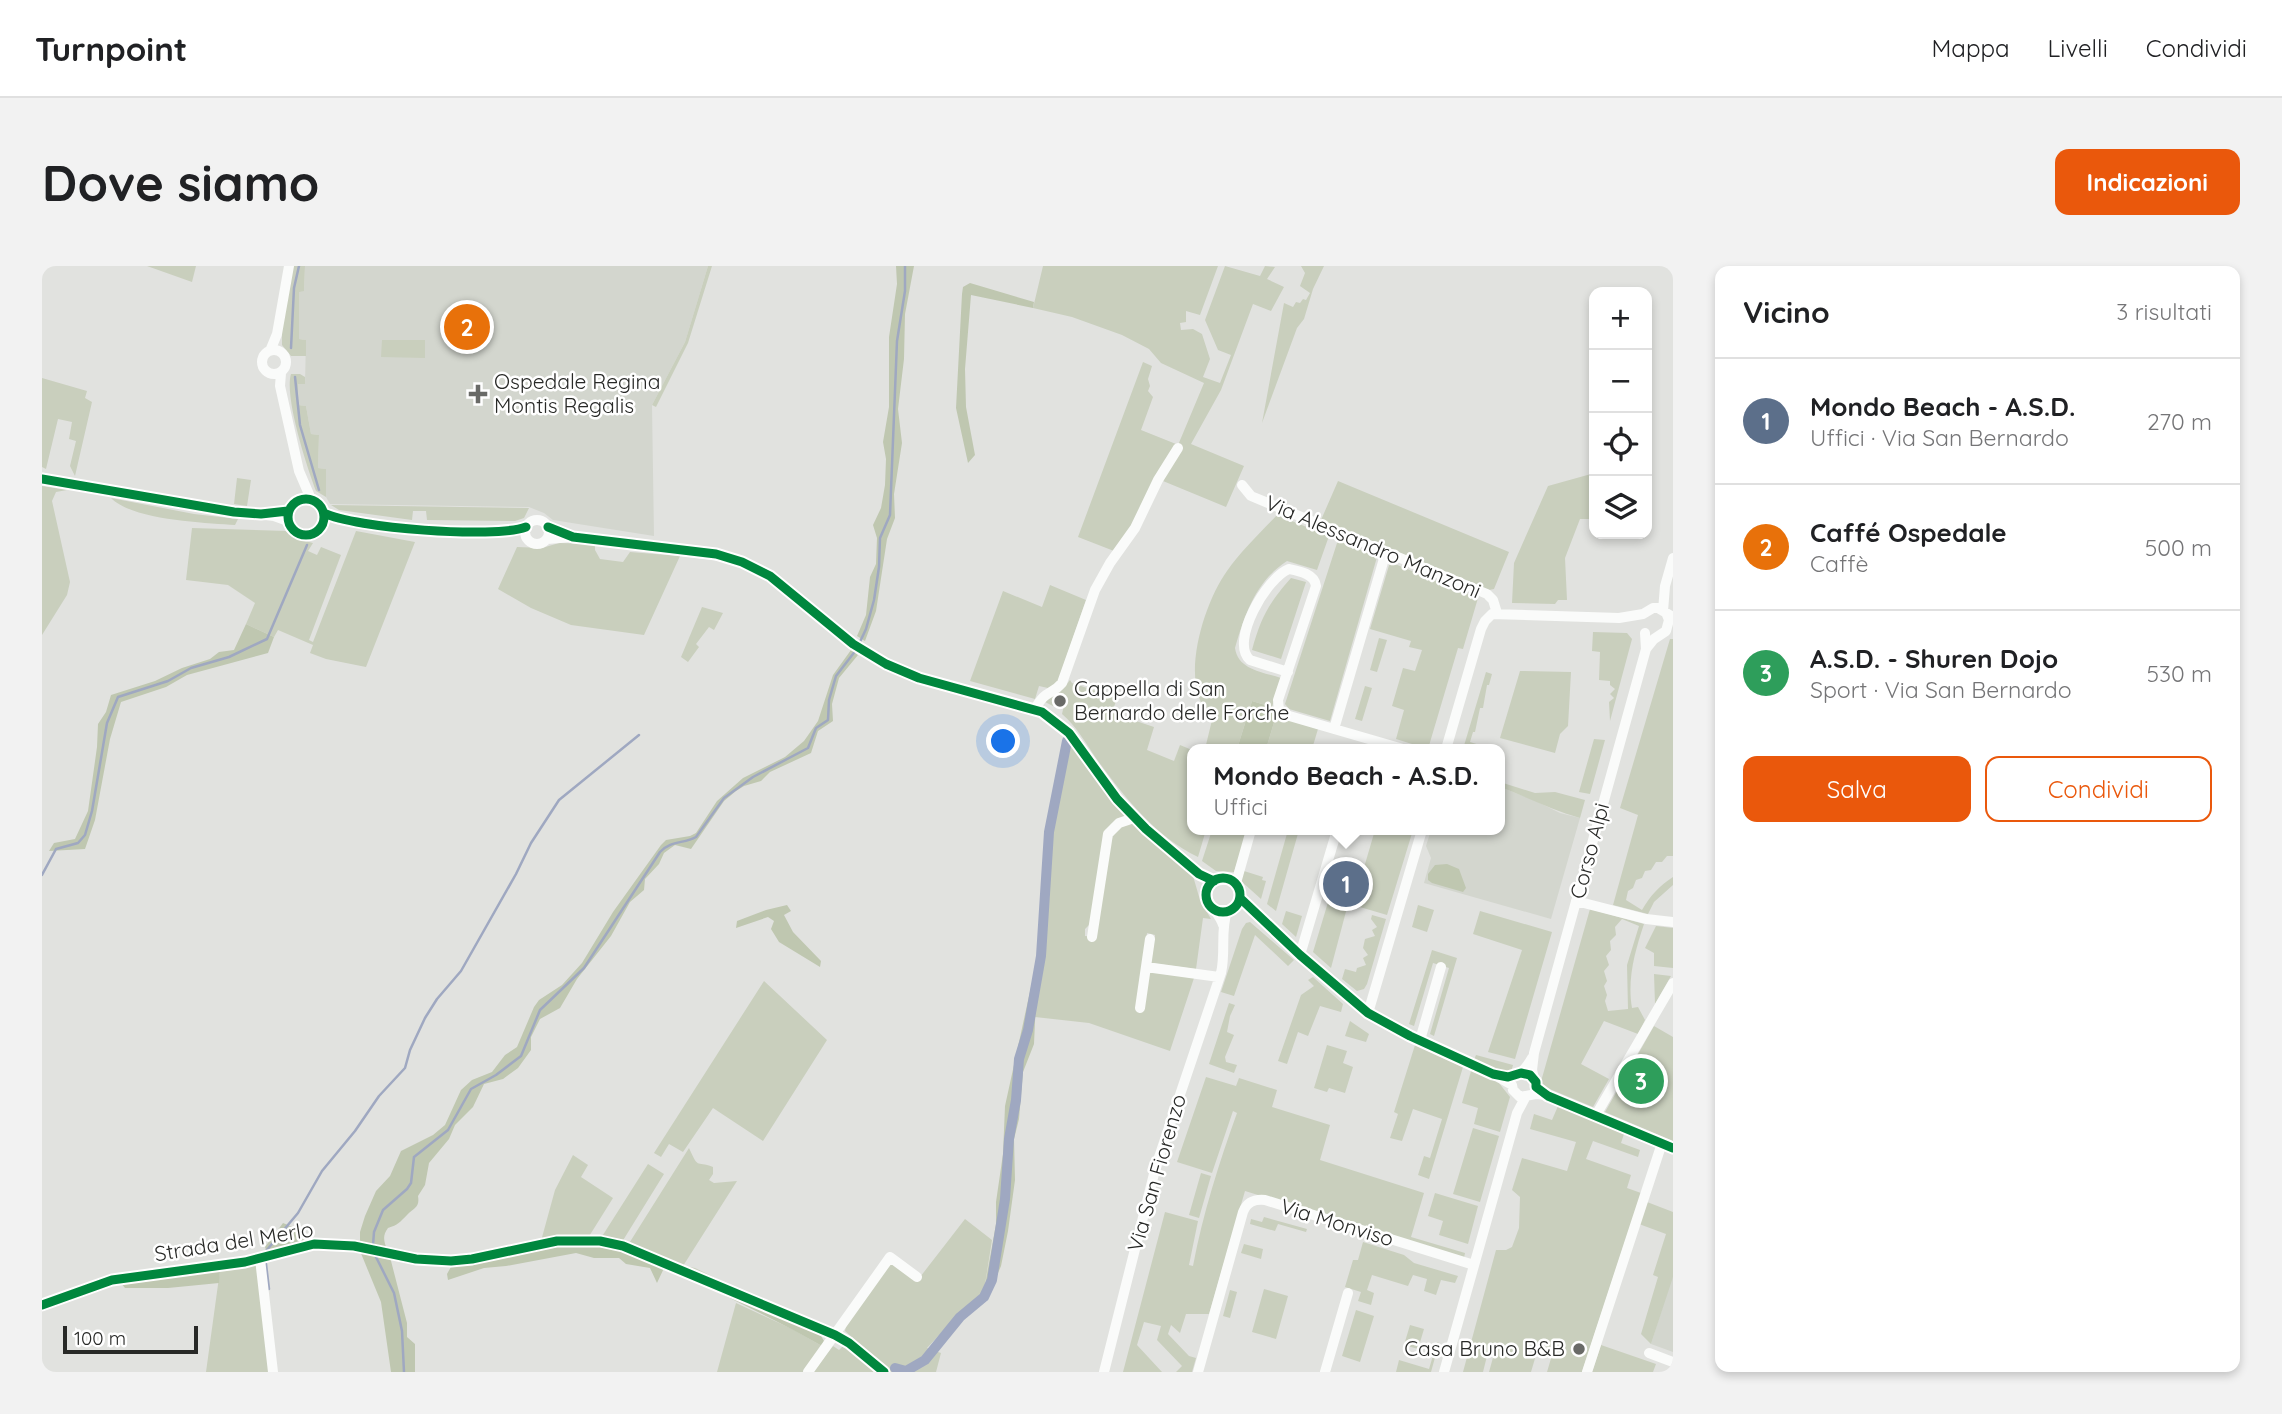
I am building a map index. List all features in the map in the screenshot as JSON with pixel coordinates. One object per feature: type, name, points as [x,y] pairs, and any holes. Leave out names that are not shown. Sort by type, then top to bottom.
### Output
[{"type":"street","points":[[276,352],[289,266]]},
{"type":"street","points":[[276,352],[287,362],[276,373]]},
{"type":"street","points":[[276,352],[263,358],[262,363],[267,372],[276,373]]},
{"type":"street","points":[[276,373],[299,471],[300,484],[296,501],[288,516],[291,528],[304,535],[318,531],[323,519],[319,504],[311,499],[299,471]]},
{"type":"street","points":[[1035,709],[1045,693],[1058,688],[1062,683],[1095,590],[1135,528],[1155,486],[1178,448]]},
{"type":"street","points":[[42,479],[225,511],[288,516]]},
{"type":"street","name":"Via Alessandro Manzoni","points":[[1242,485],[1251,496],[1487,594],[1493,600],[1494,614],[1655,617],[1666,632]]},
{"type":"street","points":[[296,501],[311,499]]},
{"type":"street","points":[[323,519],[421,530],[525,532]]},
{"type":"street","points":[[525,532],[536,520],[573,537]]},
{"type":"street","points":[[547,539],[548,527]]},
{"type":"street","points":[[525,532],[528,540],[537,544],[547,539],[573,537],[716,554],[742,562],[778,582],[858,647],[886,664],[919,678],[1035,709],[1069,733],[1114,795],[1135,818],[1211,885]]},
{"type":"street","points":[[1334,729],[1386,552]]},
{"type":"street","points":[[1666,632],[1669,620],[1655,617],[1673,558]]},
{"type":"street","points":[[1287,672],[1250,660],[1245,656],[1243,648],[1250,618],[1261,596],[1281,573],[1289,569],[1311,576],[1316,582],[1287,672],[1278,704],[1279,710],[1286,715],[1386,744]]},
{"type":"street","points":[[1447,744],[1481,629],[1485,621],[1494,614]]},
{"type":"street","name":"Corso Alpi","points":[[1444,1372],[1655,617]]},
{"type":"street","name":"Corso Alpi","points":[[1646,649],[1666,632]]},
{"type":"street","points":[[1092,937],[1108,834],[1118,824],[1135,818]]},
{"type":"street","points":[[1233,881],[1250,835]]},
{"type":"street","points":[[1300,955],[1336,835]]},
{"type":"street","points":[[1368,1013],[1421,835]]},
{"type":"street","points":[[1211,885],[1233,881]]},
{"type":"street","points":[[1229,906],[1240,890],[1233,881]]},
{"type":"street","points":[[1211,885],[1208,901],[1245,908],[1255,914],[1368,1013],[1493,1074],[1673,1148]]},
{"type":"street","points":[[1576,901],[1646,919],[1673,922]]},
{"type":"street","name":"Via San Fiorenzo","points":[[1104,1372],[1156,1166],[1219,977],[1229,906]]},
{"type":"street","points":[[1140,1008],[1150,939]]},
{"type":"street","points":[[1146,967],[1219,977]]},
{"type":"street","points":[[1420,1040],[1441,967]]},
{"type":"street","points":[[1597,1115],[1673,983]]},
{"type":"street","points":[[1587,1372],[1662,1143]]},
{"type":"street","name":"Via Monviso","points":[[1198,1372],[1243,1212],[1247,1205],[1255,1200],[1271,1202],[1474,1265]]},
{"type":"street","name":"Strada del Merlo","points":[[42,1305],[112,1280],[260,1259],[314,1244],[361,1248],[425,1260],[451,1261],[472,1259],[551,1241],[590,1240],[616,1243],[835,1335],[884,1372]]},
{"type":"street","points":[[808,1372],[890,1257],[917,1278]]},
{"type":"street","points":[[260,1259],[273,1372]]},
{"type":"street","points":[[1325,1372],[1348,1293]]},
{"type":"street","points":[[1649,1353],[1673,1362]]},
{"type":"shaded area","name":"Ospedale Regina Montis Regalis","points":[[305,266],[708,266],[685,342],[652,405],[654,536],[553,520],[529,507],[330,504],[326,497],[326,469],[318,468],[319,435],[311,434],[306,406],[298,405],[298,384],[305,383],[306,340],[299,339],[299,291],[304,291]]},
{"type":"shaded area","points":[[1505,789],[1560,813],[1580,818],[1551,919],[1424,883],[1431,858],[1426,846],[1429,835],[1505,835]]},
{"type":"shaded area","points":[[1673,1278],[1673,1352],[1651,1344]]},
{"type":"green space","points":[[147,266],[196,266],[192,282]]},
{"type":"green space","points":[[293,266],[305,266],[304,291],[299,292],[299,339],[306,340],[306,356],[291,356],[282,345],[282,320]]},
{"type":"green space","points":[[708,266],[712,266],[688,343],[656,407],[652,405],[685,342]]},
{"type":"green space","points":[[896,266],[914,266],[905,314],[904,359],[898,409],[902,443],[894,494],[895,518],[887,539],[876,611],[865,641],[857,636],[866,615],[870,577],[876,564],[877,538],[873,525],[881,508],[885,485],[886,459],[883,442],[889,407],[889,337],[897,284]]},
{"type":"green space","points":[[1043,266],[1218,266],[1200,315],[1186,311],[1186,322],[1180,323],[1181,330],[1193,329],[1202,334],[1210,359],[1203,377],[1220,383],[1231,355],[1218,350],[1205,320],[1225,266],[1260,276],[1265,266],[1275,267],[1267,279],[1284,287],[1271,311],[1253,304],[1221,390],[1191,444],[1244,466],[1226,507],[1163,481],[1204,383],[1161,363],[1149,349],[1122,335],[1072,317],[1033,308]]},
{"type":"green space","points":[[1301,266],[1324,266],[1313,289],[1304,319],[1297,328],[1262,423],[1284,303],[1293,307],[1296,302],[1306,300],[1310,293],[1300,286],[1305,273]]},
{"type":"green space","points":[[970,283],[1034,302],[1033,308],[971,295],[965,369],[966,407],[975,455],[968,463],[956,408],[962,294],[963,287]]},
{"type":"green space","points":[[382,340],[425,340],[425,358],[381,357]]},
{"type":"green space","points":[[1143,362],[1152,366],[1148,391],[1153,397],[1141,430],[1176,444],[1134,523],[1114,551],[1078,537]]},
{"type":"green space","points":[[291,374],[305,377],[305,384],[298,384],[298,405],[306,406],[311,434],[319,435],[318,468],[326,469],[326,497],[316,491],[302,449],[293,415]]},
{"type":"green space","points":[[42,378],[87,391],[85,398],[92,402],[75,476],[70,466],[76,441],[69,439],[72,422],[58,419],[46,469],[42,467]]},
{"type":"green space","points":[[1589,475],[1589,519],[1580,519],[1565,558],[1567,600],[1558,600],[1555,604],[1512,603],[1514,563],[1548,486]]},
{"type":"green space","points":[[237,478],[251,480],[247,506],[234,504]]},
{"type":"green space","points":[[1338,481],[1509,552],[1494,589],[1489,590],[1321,520]]},
{"type":"green space","points":[[42,486],[67,490],[56,492],[52,501],[70,582],[67,595],[42,635]]},
{"type":"green space","points":[[111,498],[194,514],[238,519],[235,525],[170,519],[135,511]]},
{"type":"green space","points":[[331,505],[529,508],[524,518],[515,521],[427,520],[426,511],[413,511],[412,520],[339,510]]},
{"type":"green space","points":[[1277,515],[1329,536],[1317,570],[1287,561],[1267,578],[1253,599],[1239,635],[1235,648],[1241,661],[1252,669],[1281,678],[1272,707],[1252,701],[1239,744],[1206,744],[1213,716],[1200,700],[1196,686],[1196,651],[1205,615],[1219,583],[1244,549]]},
{"type":"green space","points":[[192,528],[288,531],[301,540],[313,543],[308,551],[317,555],[321,547],[341,555],[309,640],[313,642],[356,531],[415,542],[366,667],[326,659],[310,653],[313,645],[278,630],[274,637],[246,624],[255,603],[228,585],[186,580]]},
{"type":"green space","points":[[1338,540],[1377,557],[1330,721],[1289,709],[1285,704]]},
{"type":"green space","points":[[559,543],[595,544],[600,559],[623,562],[630,552],[680,556],[644,635],[571,625],[531,608],[498,589],[517,547],[542,548]]},
{"type":"green space","points":[[1390,562],[1478,598],[1463,649],[1458,648],[1429,744],[1412,744],[1396,739],[1404,710],[1392,706],[1403,668],[1415,671],[1422,650],[1409,647],[1411,641],[1370,629]]},
{"type":"green space","points":[[1291,578],[1306,582],[1281,659],[1252,650],[1267,611]]},
{"type":"green space","points":[[1050,585],[1086,600],[1057,684],[1048,688],[1039,686],[1035,699],[970,681],[1003,591],[1042,607]]},
{"type":"green space","points":[[702,607],[723,613],[714,630],[709,627],[696,644],[699,647],[688,662],[681,657]]},
{"type":"green space","points":[[246,624],[274,637],[268,653],[187,675],[166,687],[121,702],[110,739],[95,820],[85,849],[49,851],[54,843],[75,839],[88,811],[98,724],[106,712],[111,695],[155,681],[210,659],[219,652],[234,650]]},
{"type":"green space","points":[[1593,632],[1627,633],[1632,639],[1610,721],[1609,702],[1614,698],[1610,694],[1615,689],[1610,685],[1610,681],[1599,680],[1600,652],[1592,651]]},
{"type":"green space","points":[[1379,638],[1387,640],[1377,672],[1370,670]]},
{"type":"green space","points":[[1670,639],[1673,639],[1673,856],[1667,856],[1662,862],[1656,862],[1651,870],[1645,871],[1642,878],[1636,880],[1633,888],[1628,891],[1626,900],[1642,910],[1655,892],[1673,877],[1673,885],[1654,902],[1648,914],[1613,905],[1638,815],[1620,808]]},
{"type":"green space","points":[[851,650],[858,655],[839,678],[832,704],[833,721],[818,731],[811,753],[770,772],[761,781],[736,791],[724,801],[691,849],[675,845],[664,853],[659,864],[645,879],[644,890],[630,902],[611,936],[577,979],[560,1008],[540,1019],[531,1037],[531,1050],[518,1068],[503,1079],[484,1084],[473,1107],[455,1125],[449,1139],[429,1163],[425,1185],[418,1196],[417,1205],[399,1223],[386,1231],[384,1239],[387,1250],[360,1244],[360,1232],[376,1191],[390,1176],[401,1151],[433,1135],[445,1125],[461,1090],[472,1080],[492,1072],[505,1055],[517,1047],[534,1007],[539,1000],[562,985],[582,963],[613,912],[661,845],[666,840],[696,833],[717,801],[743,778],[785,757],[804,741],[818,721],[833,675]]},
{"type":"green space","points":[[1520,671],[1571,672],[1568,726],[1560,734],[1555,753],[1500,738]]},
{"type":"green space","points":[[1486,672],[1492,674],[1470,742],[1476,744],[1464,744]]},
{"type":"green space","points":[[1070,680],[1117,698],[1112,713],[1154,727],[1147,750],[1174,761],[1180,745],[1187,748],[1187,835],[1205,835],[1198,857],[1155,827],[1119,789],[1077,730],[1062,714],[1066,696],[1058,693],[1053,706],[1045,702],[1063,689]]},
{"type":"green space","points":[[1365,686],[1372,688],[1362,721],[1355,719]]},
{"type":"green space","points":[[1252,701],[1272,707],[1276,716],[1268,744],[1239,744]]},
{"type":"green space","points":[[1276,716],[1318,729],[1314,744],[1268,744]]},
{"type":"green space","points":[[1065,735],[1127,817],[1113,823],[1091,923],[1085,929],[1085,936],[1095,937],[1108,849],[1115,830],[1132,822],[1193,876],[1200,900],[1211,919],[1203,918],[1196,969],[1151,963],[1155,935],[1147,933],[1137,1010],[1150,972],[1194,978],[1170,1051],[1089,1023],[1035,1017],[1046,830]]},
{"type":"green space","points":[[1594,739],[1605,740],[1590,794],[1579,792]]},
{"type":"green space","points":[[1505,784],[1535,793],[1555,792],[1585,800],[1580,818],[1505,789]]},
{"type":"green space","points":[[1210,835],[1246,835],[1234,872],[1216,871],[1202,861]]},
{"type":"green space","points":[[1287,835],[1298,835],[1276,911],[1267,904]]},
{"type":"green space","points":[[1374,835],[1411,835],[1387,915],[1353,905]]},
{"type":"green space","points":[[1447,864],[1459,869],[1466,888],[1463,892],[1428,880],[1428,874],[1435,865]]},
{"type":"green space","points":[[1244,871],[1263,877],[1262,880],[1266,881],[1261,899],[1241,881]]},
{"type":"green space","points":[[1329,899],[1348,904],[1331,968],[1313,952]]},
{"type":"green space","points":[[787,905],[791,911],[784,915],[793,932],[821,961],[820,967],[779,942],[771,929],[774,921],[768,917],[736,928],[737,921]]},
{"type":"green space","points":[[1418,905],[1434,910],[1427,932],[1412,927]]},
{"type":"green space","points":[[1590,909],[1644,924],[1630,986],[1632,1008],[1638,1007],[1645,1020],[1638,1034],[1604,1021],[1581,1064],[1609,1079],[1593,1107],[1540,1085]],"holes":[[[1622,919],[1639,926],[1627,965],[1628,1009],[1608,1011],[1604,971],[1609,965],[1606,956],[1611,950],[1610,941],[1616,935],[1615,927]]]},
{"type":"green space","points":[[1286,911],[1302,916],[1296,937],[1282,924]]},
{"type":"green space","points":[[1480,911],[1552,932],[1515,1059],[1488,1052],[1522,950],[1473,934]]},
{"type":"green space","points":[[1372,915],[1386,919],[1367,984],[1364,989],[1357,991],[1342,979],[1345,969],[1356,972],[1357,968],[1366,965],[1363,958],[1368,955],[1363,948],[1365,939],[1375,936],[1372,930],[1377,927],[1371,919]]},
{"type":"green space","points":[[1250,922],[1294,960],[1288,966],[1255,935],[1234,996],[1221,992],[1242,929]]},
{"type":"green space","points":[[1656,926],[1673,928],[1673,968],[1654,966],[1654,953],[1645,948]]},
{"type":"green space","points":[[1432,950],[1457,958],[1434,1036],[1430,1034],[1449,968],[1433,963],[1414,1026],[1409,1024]]},
{"type":"green space","points":[[1038,955],[1034,1044],[1023,1072],[1019,1119],[1014,1139],[1015,1180],[1008,1231],[1001,1266],[995,1280],[984,1291],[996,1224],[1005,1106]]},
{"type":"green space","points":[[1654,974],[1671,976],[1655,1004]]},
{"type":"green space","points":[[1313,977],[1343,1004],[1341,1012],[1320,1006],[1308,1036],[1298,1032],[1287,1064],[1278,1061],[1301,995],[1314,986],[1308,980]]},
{"type":"green space","points":[[764,981],[827,1040],[763,1141],[713,1108],[683,1152],[669,1144],[661,1157],[654,1153]]},
{"type":"green space","points":[[1229,1003],[1235,1005],[1227,1032],[1234,1035],[1225,1057],[1226,1062],[1237,1065],[1234,1073],[1209,1064]]},
{"type":"green space","points":[[1350,1021],[1369,1034],[1366,1042],[1345,1036]]},
{"type":"green space","points":[[1654,1026],[1673,1037],[1673,1141],[1605,1112]]},
{"type":"green space","points":[[1327,1045],[1347,1051],[1343,1063],[1353,1067],[1345,1093],[1329,1088],[1327,1092],[1314,1088]]},
{"type":"green space","points":[[1415,1045],[1463,1067],[1429,1179],[1418,1175],[1424,1156],[1430,1158],[1442,1119],[1413,1109],[1402,1141],[1390,1138],[1398,1114],[1394,1112]]},
{"type":"green space","points":[[1476,1055],[1513,1065],[1511,1072],[1507,1074],[1474,1060]]},
{"type":"green space","points":[[1471,1071],[1499,1083],[1510,1097],[1500,1132],[1474,1124],[1478,1108],[1462,1103]]},
{"type":"green space","points":[[1206,1077],[1236,1086],[1239,1078],[1277,1090],[1272,1107],[1330,1125],[1320,1160],[1424,1193],[1411,1237],[1465,1253],[1464,1258],[1245,1191],[1209,1314],[1186,1314],[1180,1333],[1171,1325],[1168,1334],[1189,1356],[1196,1358],[1192,1372],[1176,1372],[1182,1366],[1157,1340],[1161,1326],[1144,1322],[1137,1345],[1162,1372],[1123,1372],[1165,1212],[1198,1221],[1189,1265],[1193,1266],[1212,1188],[1237,1113],[1233,1111],[1212,1173],[1177,1162]]},
{"type":"green space","points":[[1558,1106],[1624,1134],[1621,1143],[1640,1150],[1638,1157],[1593,1141],[1586,1159],[1631,1175],[1627,1188],[1641,1193],[1582,1372],[1547,1372],[1552,1355],[1545,1345],[1539,1345],[1531,1372],[1489,1372],[1494,1354],[1488,1352],[1483,1372],[1463,1372],[1496,1250],[1512,1247],[1519,1228],[1520,1197],[1512,1190],[1522,1158],[1567,1171],[1576,1142],[1530,1129],[1534,1114],[1552,1120]]},
{"type":"green space","points":[[1473,1128],[1499,1136],[1480,1202],[1453,1194]]},
{"type":"green space","points":[[689,1148],[696,1162],[713,1167],[709,1180],[714,1183],[737,1181],[683,1266],[695,1268],[742,1291],[628,1245]]},
{"type":"green space","points":[[573,1155],[588,1165],[581,1177],[613,1198],[588,1238],[541,1241],[555,1190]]},
{"type":"green space","points":[[648,1164],[664,1174],[622,1242],[601,1238]]},
{"type":"green space","points":[[1201,1173],[1211,1176],[1199,1218],[1189,1215]]},
{"type":"green space","points":[[1435,1193],[1478,1206],[1468,1244],[1439,1235],[1443,1221],[1428,1216]]},
{"type":"green space","points":[[1647,1202],[1673,1212],[1673,1277],[1651,1344],[1641,1334],[1658,1277],[1653,1275],[1666,1234],[1639,1224]]},
{"type":"green space","points":[[1264,1217],[1307,1229],[1306,1232],[1278,1224],[1275,1231],[1250,1224],[1251,1219],[1262,1222]]},
{"type":"green space","points":[[965,1219],[992,1240],[984,1291],[927,1348],[941,1353],[936,1372],[891,1372],[845,1331],[846,1326],[890,1261],[917,1281]]},
{"type":"green space","points":[[283,1223],[299,1232],[304,1241],[267,1253],[265,1247]]},
{"type":"green space","points":[[1363,1242],[1404,1255],[1414,1263],[1458,1276],[1455,1283],[1441,1280],[1436,1295],[1424,1291],[1427,1279],[1413,1275],[1408,1286],[1372,1275],[1367,1290],[1374,1293],[1371,1305],[1358,1301],[1361,1292],[1345,1287],[1353,1260],[1358,1260]]},
{"type":"green space","points":[[603,1244],[665,1266],[657,1283],[650,1268],[626,1264],[619,1258],[594,1258],[576,1253],[484,1268],[448,1280],[447,1274],[452,1265],[545,1245]]},
{"type":"green space","points":[[1244,1244],[1263,1249],[1261,1259],[1241,1253]]},
{"type":"green space","points":[[360,1251],[390,1257],[407,1323],[407,1337],[415,1344],[415,1372],[391,1372],[381,1302]]},
{"type":"green space","points":[[257,1264],[270,1372],[206,1372],[220,1270]]},
{"type":"green space","points":[[220,1270],[219,1283],[168,1288],[125,1288],[120,1282]]},
{"type":"green space","points":[[680,1272],[820,1334],[824,1341],[822,1346],[787,1327]]},
{"type":"green space","points":[[1264,1289],[1288,1296],[1276,1339],[1252,1332]]},
{"type":"green space","points":[[1230,1290],[1237,1292],[1230,1318],[1223,1316]]},
{"type":"green space","points":[[736,1303],[822,1346],[804,1372],[717,1372]]},
{"type":"green space","points":[[1356,1310],[1374,1316],[1360,1362],[1342,1356]]},
{"type":"green space","points":[[1410,1325],[1424,1329],[1418,1349],[1404,1345]]},
{"type":"green space","points":[[1437,1342],[1439,1343],[1431,1372],[1396,1372],[1399,1360],[1429,1369]]},
{"type":"green space","points":[[844,1345],[878,1372],[813,1372],[833,1346],[839,1350]]},
{"type":"green space","points":[[1601,1345],[1656,1364],[1653,1372],[1592,1372]]},
{"type":"waterway","points":[[291,348],[294,288],[299,266]]},
{"type":"waterway","points":[[859,644],[874,600],[880,538],[890,515],[897,341],[905,291],[905,266]]},
{"type":"waterway","points":[[295,377],[300,425],[319,490]]},
{"type":"waterway","points":[[42,875],[56,849],[78,843],[85,835],[92,811],[107,723],[118,697],[168,681],[191,668],[229,657],[267,639],[307,545]]},
{"type":"waterway","points":[[373,1245],[374,1232],[383,1210],[411,1183],[414,1157],[448,1130],[471,1089],[521,1056],[540,1010],[584,968],[660,852],[696,837],[724,798],[753,777],[808,748],[816,728],[828,720],[829,700],[836,676],[856,650]]},
{"type":"waterway","points":[[266,1251],[298,1213],[322,1171],[379,1096],[405,1068],[425,1018],[461,971],[531,843],[559,800],[639,735]]},
{"type":"waterway","points":[[895,1368],[906,1371],[925,1360],[960,1317],[984,1297],[992,1280],[1005,1199],[1019,1059],[1028,1030],[1041,956],[1049,832],[1067,741]]},
{"type":"waterway","points":[[375,1255],[394,1293],[402,1331],[404,1372]]},
{"type":"waterway","points":[[266,1264],[269,1289]]},
{"type":"cycle path","points":[[42,479],[234,512],[261,514],[288,511]]},
{"type":"cycle path","points":[[306,499],[319,504],[324,517],[319,530],[306,535],[293,530],[288,517],[293,504],[306,499]]},
{"type":"cycle path","points":[[324,513],[364,523],[424,530],[485,532],[526,527]]},
{"type":"cycle path","points":[[548,527],[573,537],[716,554],[742,562],[770,576],[853,644],[886,664],[919,678],[1042,712],[1069,733],[1117,799],[1146,829],[1199,874],[1214,881]]},
{"type":"cycle path","points":[[1223,878],[1235,883],[1240,895],[1235,907],[1223,912],[1211,907],[1206,895],[1211,883],[1223,878]]},
{"type":"cycle path","points":[[1240,898],[1300,955],[1368,1013],[1410,1036],[1493,1074],[1508,1077],[1521,1073],[1530,1075],[1536,1082],[1536,1087],[1548,1096],[1673,1148]]},
{"type":"cycle path","points":[[42,1305],[112,1280],[245,1262],[314,1244],[354,1246],[416,1259],[451,1261],[557,1241],[600,1241],[623,1246],[835,1335],[884,1372]]},
{"type":"place","name":"Caffé Ospedale","points":[[467,327]]},
{"type":"place","name":"Ospedale Regina Montis Regalis","points":[[478,394]]},
{"type":"place","name":"Cappella di San Bernardo delle Forche","points":[[1060,701]]},
{"type":"place","name":"Mondo Beach - A.S.D.","points":[[1346,884]]},
{"type":"place","name":"A.S.D. - Shuren Dojo","points":[[1641,1081]]},
{"type":"place","name":"Casa Bruno B&B","points":[[1579,1349]]}]
